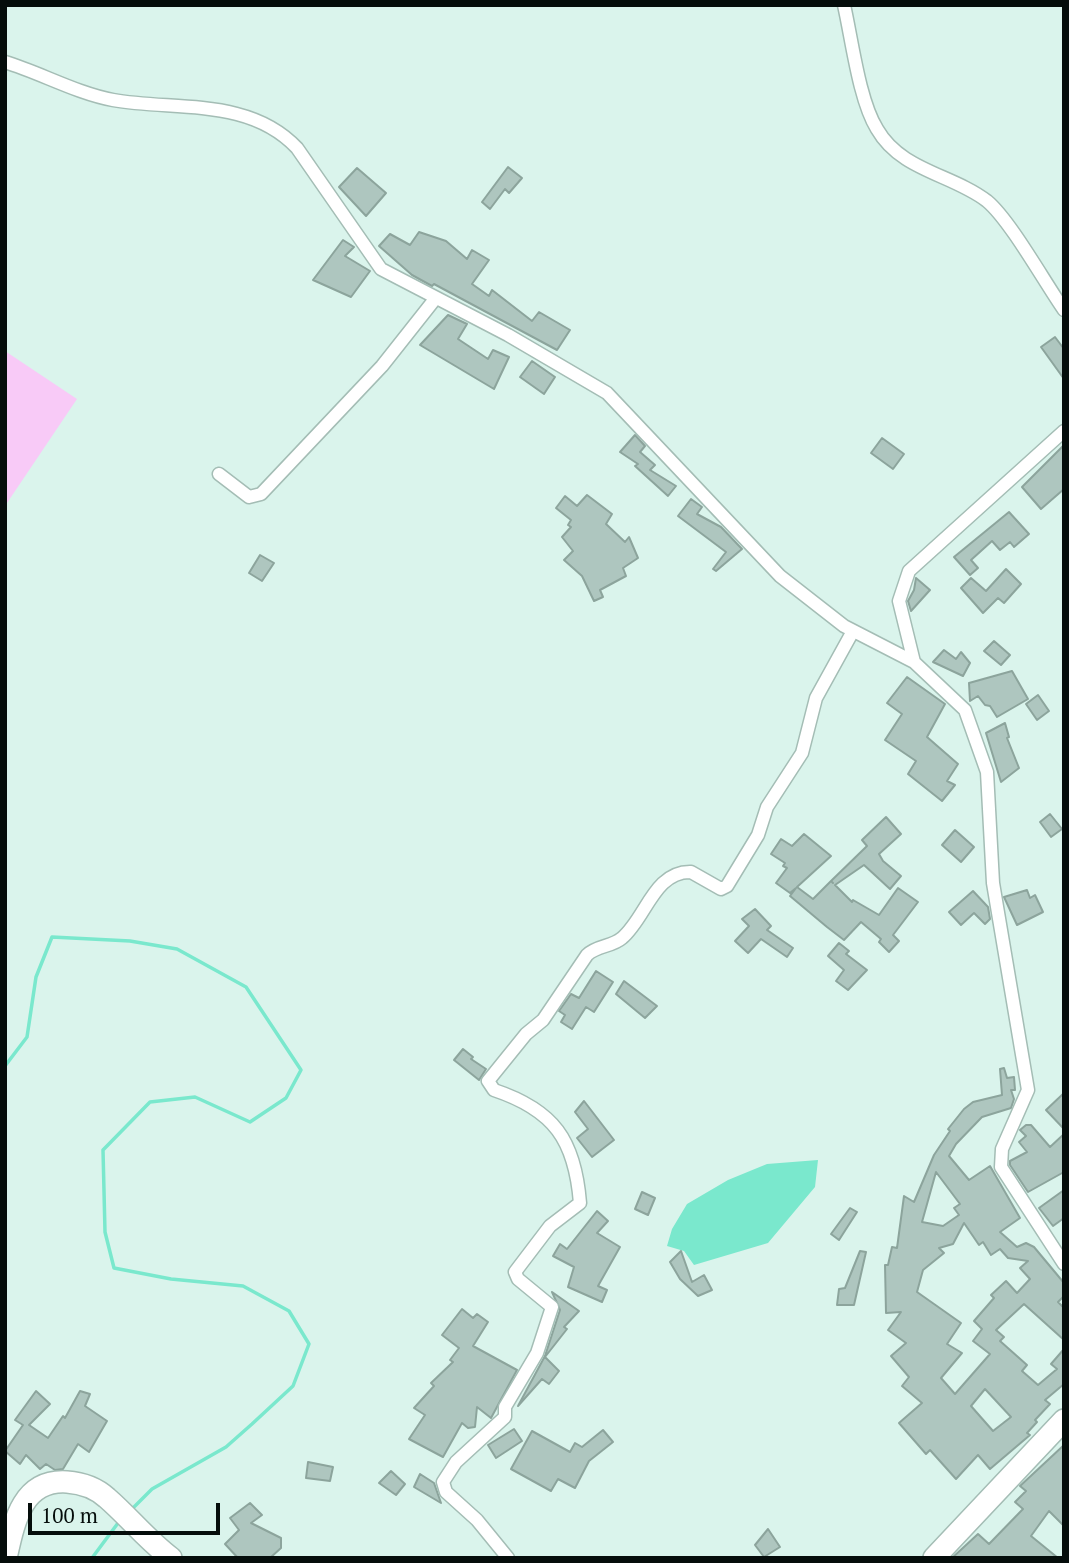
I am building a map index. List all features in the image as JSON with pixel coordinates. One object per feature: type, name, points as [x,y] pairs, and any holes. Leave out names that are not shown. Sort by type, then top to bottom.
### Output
[{"type":"main road","points":[[934,1558],[1064,1420]]},
{"type":"main road","points":[[6,1558],[18,1512],[35,1489],[54,1481],[81,1484],[106,1497],[171,1558]]},
{"type":"street","points":[[844,5],[868,108],[877,131],[908,160],[976,194],[995,209],[1064,310]]},
{"type":"street","points":[[5,62],[110,99],[223,110],[279,132],[297,148],[381,269],[508,335],[607,393],[713,503],[760,557],[853,631],[914,662],[965,710],[988,772],[993,883],[1028,1090],[1002,1149],[1001,1167],[1064,1264]]},
{"type":"street","points":[[219,474],[249,497],[254,498],[261,494],[382,366],[435,299]]},
{"type":"street","points":[[914,662],[899,601],[909,572],[1064,432]]},
{"type":"street","points":[[508,1558],[477,1520],[446,1492],[443,1482],[456,1462],[505,1417],[505,1406],[539,1350],[552,1307],[516,1278],[515,1272],[551,1226],[580,1203],[577,1176],[565,1144],[550,1119],[509,1094],[494,1090],[488,1081],[524,1035],[543,1020],[587,955],[622,938],[667,877],[691,872],[721,888],[727,886],[757,837],[767,807],[802,753],[816,698],[853,631]]},
{"type":"shaded area","points":[[5,351],[77,399],[5,506]]},
{"type":"shaded area","points":[[818,1160],[815,1187],[768,1243],[694,1265],[684,1251],[667,1246],[672,1229],[687,1204],[728,1180],[767,1164]]},
{"type":"building","points":[[508,167],[522,178],[509,193],[505,189],[490,209],[482,202]]},
{"type":"building","points":[[357,168],[386,193],[366,216],[339,187]]},
{"type":"building","points":[[419,232],[446,241],[467,259],[472,250],[489,260],[472,284],[489,296],[492,290],[532,321],[539,312],[570,330],[557,350],[434,284],[432,286],[412,275],[379,246],[390,234],[410,245]]},
{"type":"building","points":[[343,240],[354,247],[345,256],[370,271],[351,297],[313,280]]},
{"type":"building","points":[[448,315],[467,324],[458,339],[488,359],[493,350],[509,357],[494,389],[420,345]]},
{"type":"building","points":[[1055,337],[1064,349],[1064,379],[1041,347]]},
{"type":"building","points":[[532,361],[555,377],[544,394],[520,377]]},
{"type":"building","points":[[635,435],[645,446],[640,452],[655,465],[650,470],[676,486],[668,496],[635,466],[638,464],[620,452]]},
{"type":"building","points":[[882,438],[904,454],[893,469],[871,453]]},
{"type":"building","points":[[1064,445],[1064,489],[1041,509],[1022,487]]},
{"type":"building","points":[[587,495],[612,514],[606,524],[625,542],[629,537],[638,558],[623,568],[626,576],[600,590],[603,597],[594,601],[582,576],[564,560],[573,551],[562,537],[571,527],[568,525],[571,520],[556,508],[565,496],[577,506]]},
{"type":"building","points":[[691,499],[702,507],[697,514],[721,527],[742,549],[716,571],[713,569],[726,552],[678,516]]},
{"type":"building","points":[[1009,512],[1029,534],[1014,547],[1010,542],[1000,550],[992,541],[971,560],[978,568],[970,575],[954,557]]},
{"type":"building","points":[[260,555],[274,563],[262,581],[249,573]]},
{"type":"building","points":[[1006,569],[1021,584],[1004,603],[998,598],[983,613],[961,588],[971,578],[986,591]]},
{"type":"building","points":[[916,578],[930,590],[911,611],[908,601]]},
{"type":"building","points":[[994,641],[1010,655],[1001,665],[984,651]]},
{"type":"building","points":[[944,650],[956,659],[961,652],[970,663],[963,676],[933,662]]},
{"type":"building","points":[[1012,671],[1028,699],[997,717],[990,706],[985,705],[978,696],[970,701],[969,683]]},
{"type":"building","points":[[907,677],[945,704],[927,737],[958,764],[947,781],[955,785],[942,801],[908,774],[916,761],[885,740],[902,714],[887,703]]},
{"type":"building","points":[[1038,695],[1049,711],[1037,720],[1026,704]]},
{"type":"building","points":[[1005,723],[1009,737],[1007,738],[1019,768],[1001,782],[986,733]]},
{"type":"building","points":[[1050,814],[1062,829],[1051,837],[1040,822]]},
{"type":"building","points":[[886,817],[901,834],[879,854],[883,861],[901,876],[890,889],[864,865],[835,885],[852,902],[853,900],[879,915],[898,888],[918,902],[893,935],[899,941],[889,952],[879,942],[881,939],[861,922],[844,940],[790,896],[796,888],[790,893],[776,883],[787,868],[783,866],[785,863],[771,854],[781,839],[792,846],[804,834],[831,856],[797,887],[813,899],[867,846],[862,840]]},
{"type":"building","points":[[955,830],[974,847],[961,862],[942,845]]},
{"type":"building","points":[[1027,890],[1030,898],[1035,895],[1043,912],[1017,925],[1004,897]]},
{"type":"building","points":[[973,891],[988,907],[990,919],[985,924],[974,913],[961,925],[949,912]]},
{"type":"building","points":[[755,909],[771,926],[767,930],[793,948],[787,957],[761,939],[748,953],[735,941],[749,926],[742,919]]},
{"type":"building","points":[[839,943],[849,951],[846,954],[867,970],[848,990],[836,981],[844,970],[828,956]]},
{"type":"building","points":[[596,971],[613,982],[594,1012],[586,1007],[572,1029],[561,1022],[565,1015],[559,1011],[571,994],[579,998]]},
{"type":"building","points":[[624,981],[657,1006],[645,1018],[616,994]]},
{"type":"building","points":[[463,1049],[473,1057],[471,1059],[486,1069],[479,1080],[454,1060]]},
{"type":"building","points":[[1004,1068],[1007,1078],[1014,1077],[1015,1090],[1011,1090],[1014,1099],[1011,1108],[982,1117],[956,1144],[949,1156],[969,1180],[990,1166],[1020,1218],[1000,1232],[1017,1247],[1026,1243],[1034,1247],[1064,1283],[1064,1296],[1058,1302],[1064,1308],[1064,1340],[1024,1304],[996,1330],[1004,1337],[1000,1341],[1027,1365],[1022,1371],[1038,1385],[1057,1369],[1051,1364],[1064,1349],[1064,1384],[1045,1400],[1050,1404],[1035,1420],[1037,1422],[1027,1433],[1030,1435],[990,1469],[978,1455],[956,1479],[930,1450],[926,1454],[899,1423],[922,1403],[902,1386],[909,1377],[891,1356],[906,1343],[888,1330],[901,1312],[886,1313],[885,1265],[888,1265],[892,1247],[897,1248],[904,1196],[914,1202],[934,1155],[950,1131],[948,1129],[964,1109],[973,1102],[1002,1095],[1000,1069]],"holes":[[[936,1172],[960,1204],[954,1208],[959,1215],[943,1226],[922,1222]],[[964,1223],[979,1245],[983,1242],[991,1255],[1000,1249],[1008,1258],[1028,1261],[1020,1268],[1030,1279],[1017,1293],[1006,1281],[991,1295],[994,1298],[974,1321],[982,1329],[973,1341],[990,1354],[955,1394],[941,1378],[962,1353],[947,1344],[961,1323],[917,1292],[923,1270],[944,1253],[939,1248],[953,1244]],[[985,1389],[1011,1417],[993,1431],[971,1406]]]},
{"type":"building","points":[[1064,1093],[1064,1129],[1046,1110]]},
{"type":"building","points":[[584,1101],[614,1140],[592,1157],[577,1138],[588,1129],[575,1112]]},
{"type":"building","points":[[1031,1125],[1050,1147],[1064,1134],[1064,1172],[1028,1192],[1010,1165],[1010,1161],[1027,1152],[1019,1142],[1026,1136],[1020,1130]]},
{"type":"building","points":[[1064,1190],[1064,1218],[1053,1226],[1039,1208]]},
{"type":"building","points":[[642,1192],[655,1198],[648,1215],[635,1209]]},
{"type":"building","points":[[850,1208],[857,1212],[839,1240],[831,1234]]},
{"type":"building","points":[[597,1211],[608,1221],[597,1233],[620,1247],[598,1286],[607,1290],[602,1302],[568,1287],[574,1267],[553,1256],[560,1244],[567,1249]]},
{"type":"building","points":[[681,1251],[692,1282],[704,1275],[712,1290],[698,1296],[680,1279],[670,1262]]},
{"type":"building","points":[[860,1251],[866,1252],[854,1305],[837,1305],[839,1289],[845,1288]]},
{"type":"building","points":[[552,1292],[579,1311],[564,1327],[567,1329],[545,1357],[559,1371],[549,1384],[542,1379],[518,1406],[545,1356],[560,1310]]},
{"type":"building","points":[[462,1309],[473,1318],[477,1314],[488,1322],[473,1346],[517,1370],[491,1418],[477,1407],[475,1427],[468,1428],[462,1423],[443,1457],[409,1439],[425,1415],[414,1408],[434,1386],[431,1383],[453,1362],[450,1360],[459,1348],[442,1335]]},
{"type":"building","points":[[36,1391],[50,1404],[29,1425],[48,1438],[63,1416],[65,1418],[80,1391],[90,1394],[85,1406],[107,1421],[89,1452],[78,1444],[63,1469],[55,1470],[46,1464],[40,1469],[26,1455],[20,1464],[5,1451],[23,1425],[15,1420]]},
{"type":"building","points":[[514,1429],[522,1441],[496,1458],[488,1445]]},
{"type":"building","points":[[603,1430],[613,1442],[589,1461],[575,1488],[558,1479],[551,1491],[511,1469],[532,1431],[570,1452],[575,1443],[582,1447]]},
{"type":"building","points":[[1064,1445],[1064,1526],[1049,1511],[1031,1536],[1058,1558],[952,1558],[978,1534],[989,1544],[1023,1509],[1015,1502],[1026,1491],[1020,1486]]},
{"type":"building","points":[[308,1462],[333,1467],[330,1481],[306,1478]]},
{"type":"building","points":[[391,1471],[405,1484],[396,1495],[379,1483]]},
{"type":"building","points":[[420,1474],[434,1483],[441,1503],[414,1487]]},
{"type":"building","points":[[250,1503],[262,1515],[251,1523],[281,1538],[281,1548],[270,1558],[238,1558],[225,1544],[239,1530],[230,1518]]},
{"type":"building","points":[[768,1529],[780,1547],[764,1557],[755,1545]]},
{"type":"waterway","points":[[5,1066],[27,1037],[36,977],[52,937],[130,941],[177,949],[246,987],[301,1070],[286,1098],[250,1122],[195,1097],[150,1102],[103,1150],[105,1232],[114,1268],[171,1279],[243,1286],[289,1311],[309,1344],[293,1386],[226,1447],[152,1489],[132,1509]]},
{"type":"waterway","points":[[92,1558],[121,1519]]}]
